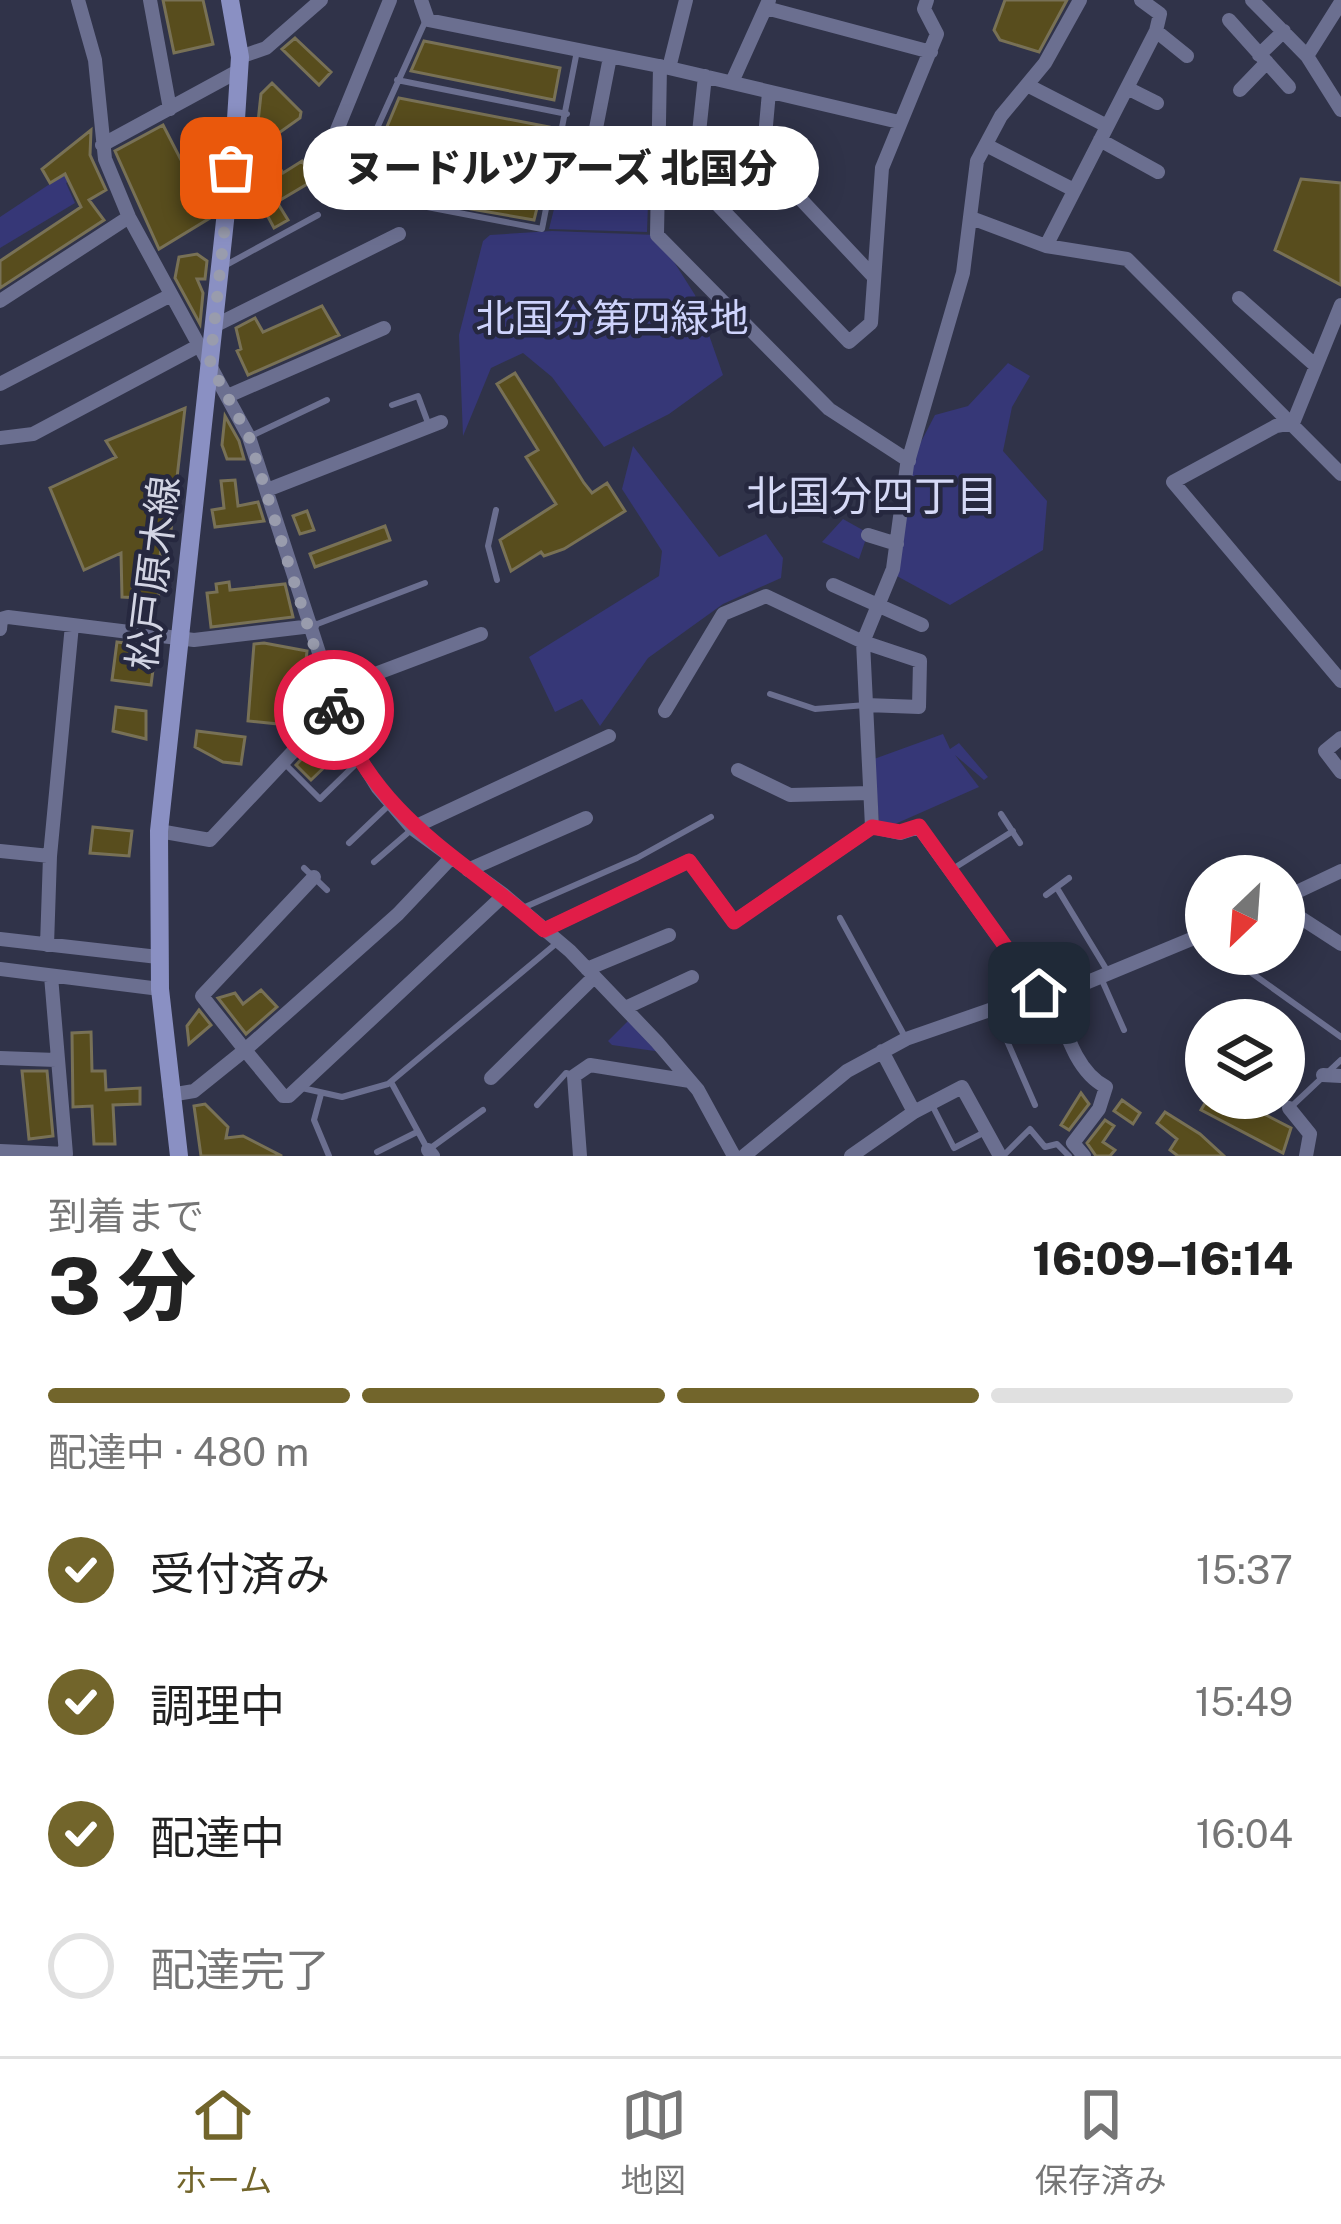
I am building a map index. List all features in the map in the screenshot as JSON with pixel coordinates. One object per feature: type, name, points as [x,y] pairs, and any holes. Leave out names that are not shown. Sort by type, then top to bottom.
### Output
[{"type":"main road","name":"松戸原木線","points":[[179,1156],[160,989],[158,831],[240,63],[230,0]]},
{"type":"street","points":[[78,0],[94,60],[102,145],[129,217],[249,437],[334,708],[361,759],[412,828],[504,895],[625,1008],[691,1081],[734,1156]]},
{"type":"street","points":[[150,0],[170,109]]},
{"type":"street","points":[[102,145],[170,109],[266,47],[322,0]]},
{"type":"street","points":[[337,130],[390,0]]},
{"type":"street","points":[[421,0],[428,20],[664,67],[899,122]]},
{"type":"street","points":[[686,0],[664,67],[657,235],[830,410],[909,460]]},
{"type":"street","points":[[705,76],[694,181],[849,343],[872,323],[882,168],[937,34],[924,9],[928,0]]},
{"type":"street","points":[[872,827],[863,642],[897,544],[909,460],[974,219],[977,161],[1080,0]]},
{"type":"street","points":[[1046,245],[1156,31],[1160,14],[1141,0]]},
{"type":"street","points":[[1252,0],[1307,56],[1341,110]]},
{"type":"street","points":[[1307,56],[1341,2]]},
{"type":"street","points":[[732,82],[768,4],[931,52]]},
{"type":"street","points":[[1229,20],[1289,87]]},
{"type":"street","points":[[1156,31],[1187,56]]},
{"type":"street","points":[[1240,90],[1284,32]]},
{"type":"street","points":[[610,57],[590,159],[658,165]]},
{"type":"street","points":[[1321,74],[1341,86]]},
{"type":"street","points":[[1027,85],[1158,172]]},
{"type":"street","points":[[1127,88],[1156,103]]},
{"type":"street","points":[[769,92],[764,159],[872,275]]},
{"type":"street","points":[[986,146],[1074,190]]},
{"type":"street","points":[[0,301],[129,217]]},
{"type":"street","points":[[974,219],[1046,245],[1127,259],[1222,360],[1293,423],[1341,474]]},
{"type":"street","points":[[214,326],[399,234]]},
{"type":"street","points":[[0,384],[171,295]]},
{"type":"street","points":[[1239,298],[1316,366]]},
{"type":"street","points":[[1293,423],[1341,305]]},
{"type":"street","points":[[230,395],[384,328]]},
{"type":"street","points":[[0,438],[33,434],[200,345]]},
{"type":"street","points":[[1293,423],[1276,426],[1173,482],[1341,681]]},
{"type":"street","points":[[267,490],[435,424]]},
{"type":"street","points":[[868,535],[897,544]]},
{"type":"street","points":[[833,585],[922,625]]},
{"type":"street","points":[[665,711],[723,614],[766,596],[863,642],[920,661],[919,706],[866,705]]},
{"type":"street","points":[[0,629],[1,619],[8,617],[178,639],[312,626]]},
{"type":"street","points":[[46,945],[72,626]]},
{"type":"street","points":[[330,691],[481,634]]},
{"type":"street","points":[[158,831],[210,840],[334,708]]},
{"type":"street","points":[[412,828],[609,736]]},
{"type":"street","points":[[1341,738],[1324,751],[1341,772]]},
{"type":"street","points":[[738,770],[790,795],[870,794]]},
{"type":"street","points":[[468,870],[586,818]]},
{"type":"street","points":[[544,930],[689,861],[734,922],[872,827],[900,832],[919,826],[948,872],[1045,992],[1090,1078],[1106,1087],[1099,1109],[1073,1143],[1084,1156]]},
{"type":"street","points":[[0,850],[50,856]]},
{"type":"street","points":[[170,1095],[194,1090],[245,1050],[398,914],[450,859]]},
{"type":"street","points":[[1305,888],[1341,872]]},
{"type":"street","points":[[309,873],[202,996],[283,1096],[298,1088],[504,895]]},
{"type":"street","points":[[1305,921],[1341,944]]},
{"type":"street","points":[[491,1078],[590,973],[669,934]]},
{"type":"street","points":[[0,939],[158,958]]},
{"type":"street","points":[[744,1156],[847,1071],[906,1039],[1105,975],[1185,942]]},
{"type":"street","points":[[0,969],[160,989]]},
{"type":"street","points":[[0,1151],[66,1154],[51,976]]},
{"type":"street","points":[[625,1008],[692,976]]},
{"type":"street","points":[[882,1051],[914,1112]]},
{"type":"street","points":[[0,1058],[56,1060]]},
{"type":"street","points":[[580,1156],[574,1076],[590,1066],[691,1081]]},
{"type":"street","points":[[1323,1075],[1341,1076]]},
{"type":"street","points":[[851,1156],[914,1112],[962,1087],[1001,1156]]},
{"type":"street","points":[[1298,1119],[1310,1134],[1306,1156]]},
{"type":"lane","points":[[428,20],[397,80],[373,137],[376,142],[554,173]]},
{"type":"lane","points":[[391,200],[542,230],[577,51]]},
{"type":"lane","points":[[397,80],[567,113]]},
{"type":"lane","points":[[219,269],[318,215]]},
{"type":"lane","points":[[392,405],[418,396],[435,424]]},
{"type":"lane","points":[[249,437],[327,400]]},
{"type":"lane","points":[[496,510],[488,546],[497,580]]},
{"type":"lane","points":[[312,626],[425,583]]},
{"type":"lane","points":[[770,694],[815,709],[866,705]]},
{"type":"lane","points":[[282,761],[320,799],[361,759]]},
{"type":"lane","points":[[349,843],[390,804]]},
{"type":"lane","points":[[1001,814],[1021,843]]},
{"type":"lane","points":[[520,909],[637,858],[710,817]]},
{"type":"lane","points":[[374,862],[412,828]]},
{"type":"lane","points":[[948,872],[1012,831]]},
{"type":"lane","points":[[309,873],[328,890]]},
{"type":"lane","points":[[1046,896],[1069,878]]},
{"type":"lane","points":[[1057,888],[1105,975],[1124,1030]]},
{"type":"lane","points":[[839,918],[906,1039]]},
{"type":"lane","points":[[298,1088],[321,1094],[365,1093],[391,1082],[558,942]]},
{"type":"lane","points":[[1254,975],[1341,1037]]},
{"type":"lane","points":[[992,1008],[1035,1105]]},
{"type":"lane","points":[[1305,1092],[1341,1060]]},
{"type":"lane","points":[[537,1105],[566,1073],[574,1076]]},
{"type":"lane","points":[[391,1082],[430,1153],[483,1110]]},
{"type":"lane","points":[[321,1094],[314,1120],[329,1156]]},
{"type":"lane","points":[[931,1103],[953,1148],[986,1132]]},
{"type":"lane","points":[[1001,1156],[1030,1130],[1045,1147],[1057,1144],[1069,1156]]},
{"type":"lane","points":[[377,1152],[415,1133]]},
{"type":"green space","points":[[92,156],[95,164],[66,183],[75,203],[0,248],[0,217]]},
{"type":"green space","points":[[556,201],[648,204],[647,232],[549,229]]},
{"type":"green space","name":"北国分第四緑地","points":[[552,231],[657,235],[695,295],[723,375],[669,414],[604,447],[552,377],[523,353],[491,368],[463,436],[459,335],[483,241],[490,235]]},
{"type":"green space","points":[[1008,363],[1030,376],[1012,407],[1003,451],[1047,501],[1043,550],[950,605],[895,575],[912,459],[935,415],[968,406]]},
{"type":"green space","points":[[633,446],[719,557],[766,534],[783,558],[781,578],[723,604],[648,658],[600,726],[582,699],[555,712],[529,657],[659,576],[662,551],[622,489]]},
{"type":"green space","points":[[843,519],[868,533],[859,559],[822,542]]},
{"type":"green space","points":[[943,734],[950,749],[959,743],[988,777],[984,780],[955,755],[979,787],[895,824],[879,822],[874,759]]},
{"type":"green space","points":[[630,1019],[662,1052],[608,1041]]},
{"type":"building","points":[[163,0],[203,0],[213,44],[174,53]]},
{"type":"building","points":[[1005,0],[1067,0],[1039,52],[1000,40],[994,30]]},
{"type":"building","points":[[295,38],[331,72],[319,85],[282,49]]},
{"type":"building","points":[[424,41],[560,68],[554,100],[411,71]]},
{"type":"building","points":[[272,83],[301,112],[300,118],[255,150],[261,94]]},
{"type":"building","points":[[399,98],[549,127],[543,159],[386,129]]},
{"type":"building","points":[[163,125],[181,160],[202,148],[208,159],[201,163],[206,177],[201,180],[214,195],[210,218],[159,249],[115,151]]},
{"type":"building","points":[[91,130],[90,155],[106,190],[89,200],[104,220],[0,288],[0,261],[81,207],[65,174],[50,183],[42,169]]},
{"type":"building","points":[[272,156],[283,173],[302,161],[314,180],[277,202],[288,220],[274,228],[266,213],[248,217],[252,187],[245,192],[245,177]]},
{"type":"building","points":[[362,158],[541,192],[534,220],[356,189]]},
{"type":"building","points":[[1301,179],[1341,183],[1341,285],[1275,250]]},
{"type":"building","points":[[197,254],[207,261],[205,279],[197,279],[203,293],[200,324],[175,278],[179,257]]},
{"type":"building","points":[[322,306],[339,335],[248,375],[237,351],[241,349],[236,328],[255,318],[263,332]]},
{"type":"building","points":[[515,373],[584,483],[592,493],[607,483],[625,511],[564,549],[544,556],[541,552],[511,571],[500,540],[556,504],[526,457],[538,450],[497,384]]},
{"type":"building","points":[[185,408],[171,530],[162,535],[160,558],[154,560],[159,599],[122,597],[121,553],[84,570],[50,488],[116,457],[106,441]]},
{"type":"building","points":[[225,416],[244,459],[227,459],[222,445]]},
{"type":"building","points":[[235,480],[238,506],[258,502],[264,521],[215,527],[212,510],[224,508],[221,481]]},
{"type":"building","points":[[307,511],[314,530],[300,534],[293,516]]},
{"type":"building","points":[[385,526],[390,540],[315,567],[310,554]]},
{"type":"building","points":[[229,582],[230,590],[285,584],[293,617],[211,627],[207,593],[217,592],[216,584]]},
{"type":"building","points":[[117,642],[156,647],[151,685],[112,680]]},
{"type":"building","points":[[254,644],[307,651],[300,718],[289,718],[288,725],[248,721]]},
{"type":"building","points":[[116,707],[146,711],[146,739],[113,731]]},
{"type":"building","points":[[331,727],[334,736],[323,747],[334,758],[311,780],[296,765]]},
{"type":"building","points":[[197,731],[245,737],[241,764],[223,762],[195,747]]},
{"type":"building","points":[[93,827],[132,831],[129,856],[90,853]]},
{"type":"building","points":[[261,990],[277,1007],[246,1034],[218,998],[235,993],[243,1004]]},
{"type":"building","points":[[199,1010],[211,1025],[189,1044],[187,1026]]},
{"type":"building","points":[[91,1032],[92,1071],[105,1071],[106,1090],[140,1088],[140,1104],[113,1105],[115,1144],[94,1144],[92,1106],[73,1107],[72,1033]]},
{"type":"building","points":[[22,1071],[47,1071],[53,1136],[29,1139]]},
{"type":"building","points":[[1081,1093],[1089,1104],[1069,1130],[1061,1125]]},
{"type":"building","points":[[1122,1100],[1140,1113],[1133,1124],[1114,1111]]},
{"type":"building","points":[[205,1104],[228,1127],[226,1138],[243,1136],[282,1156],[201,1156],[194,1106]]},
{"type":"building","points":[[1165,1112],[1224,1156],[1178,1156],[1170,1150],[1177,1139],[1157,1123]]},
{"type":"building","points":[[1218,1119],[1274,1119],[1291,1128],[1283,1153]]},
{"type":"building","points":[[1105,1120],[1114,1126],[1103,1142],[1115,1150],[1110,1156],[1096,1156],[1087,1143]]},
{"type":"way so far","points":[[231,168],[210,364],[249,437],[290,554],[334,710]]},
{"type":"place","name":"ヌードルツアーズ 北国分","points":[[231,168]]},
{"type":"district","name":"北国分四丁目","points":[[872,495]]},
{"type":"route","points":[[334,710],[378,788],[412,828],[544,930],[644,887],[689,861],[734,922],[872,827],[900,832],[919,826],[1039,993]]}]
